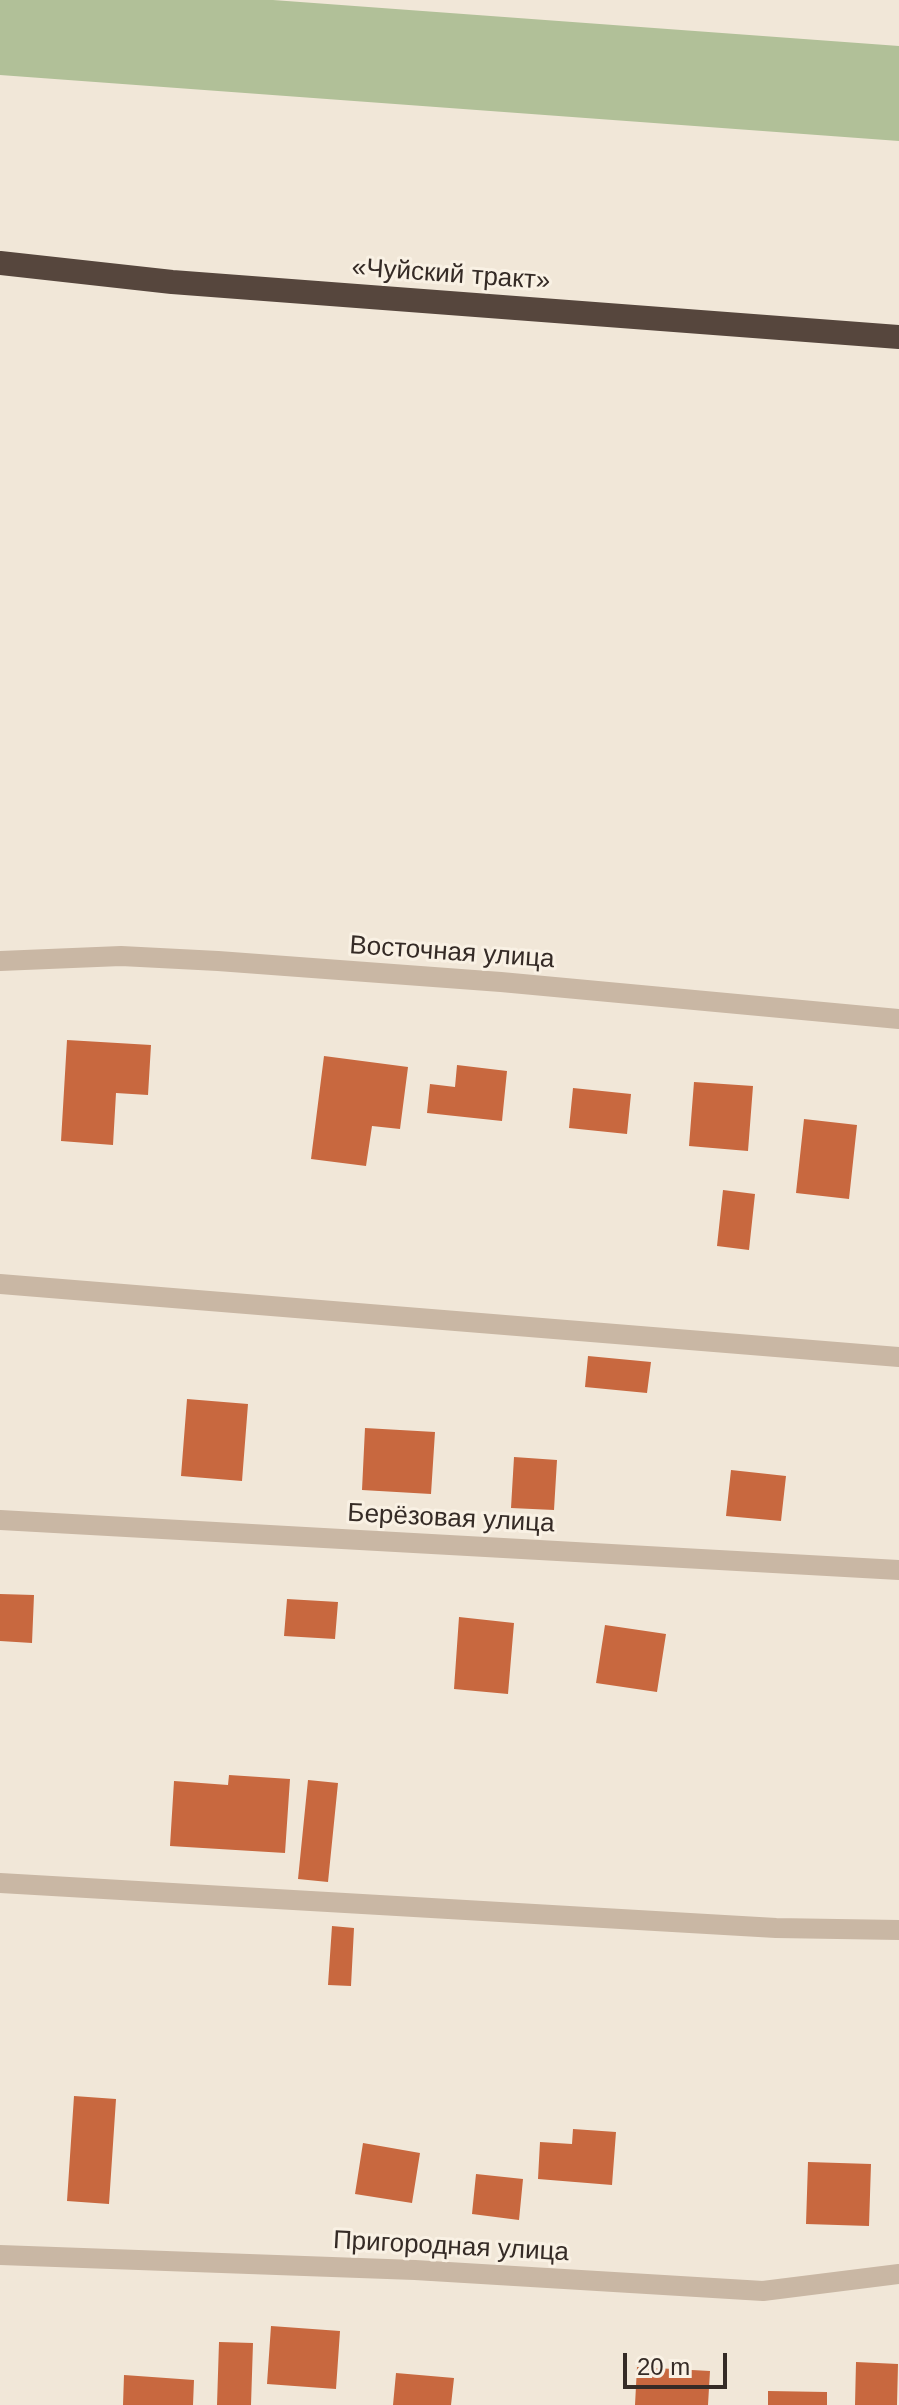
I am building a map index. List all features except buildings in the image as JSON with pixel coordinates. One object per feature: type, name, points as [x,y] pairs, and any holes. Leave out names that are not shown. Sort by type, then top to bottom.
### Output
[{"type":"highway","name":"«Чуйский тракт»","points":[[0,263],[172,282],[899,337]]},
{"type":"street","name":"Восточная улица","points":[[0,961],[121,956],[218,961],[501,982],[899,1019]]},
{"type":"street","points":[[0,1284],[242,1302],[509,1328],[899,1357]]},
{"type":"street","name":"Берёзовая улица","points":[[0,1520],[899,1570]]},
{"type":"street","points":[[0,1883],[652,1921],[899,1930]]},
{"type":"street","name":"Пригородная улица","points":[[0,2255],[415,2270],[763,2291],[899,2274]]},
{"type":"green space","points":[[0,0],[273,0],[899,46],[899,141],[0,75]]}]
